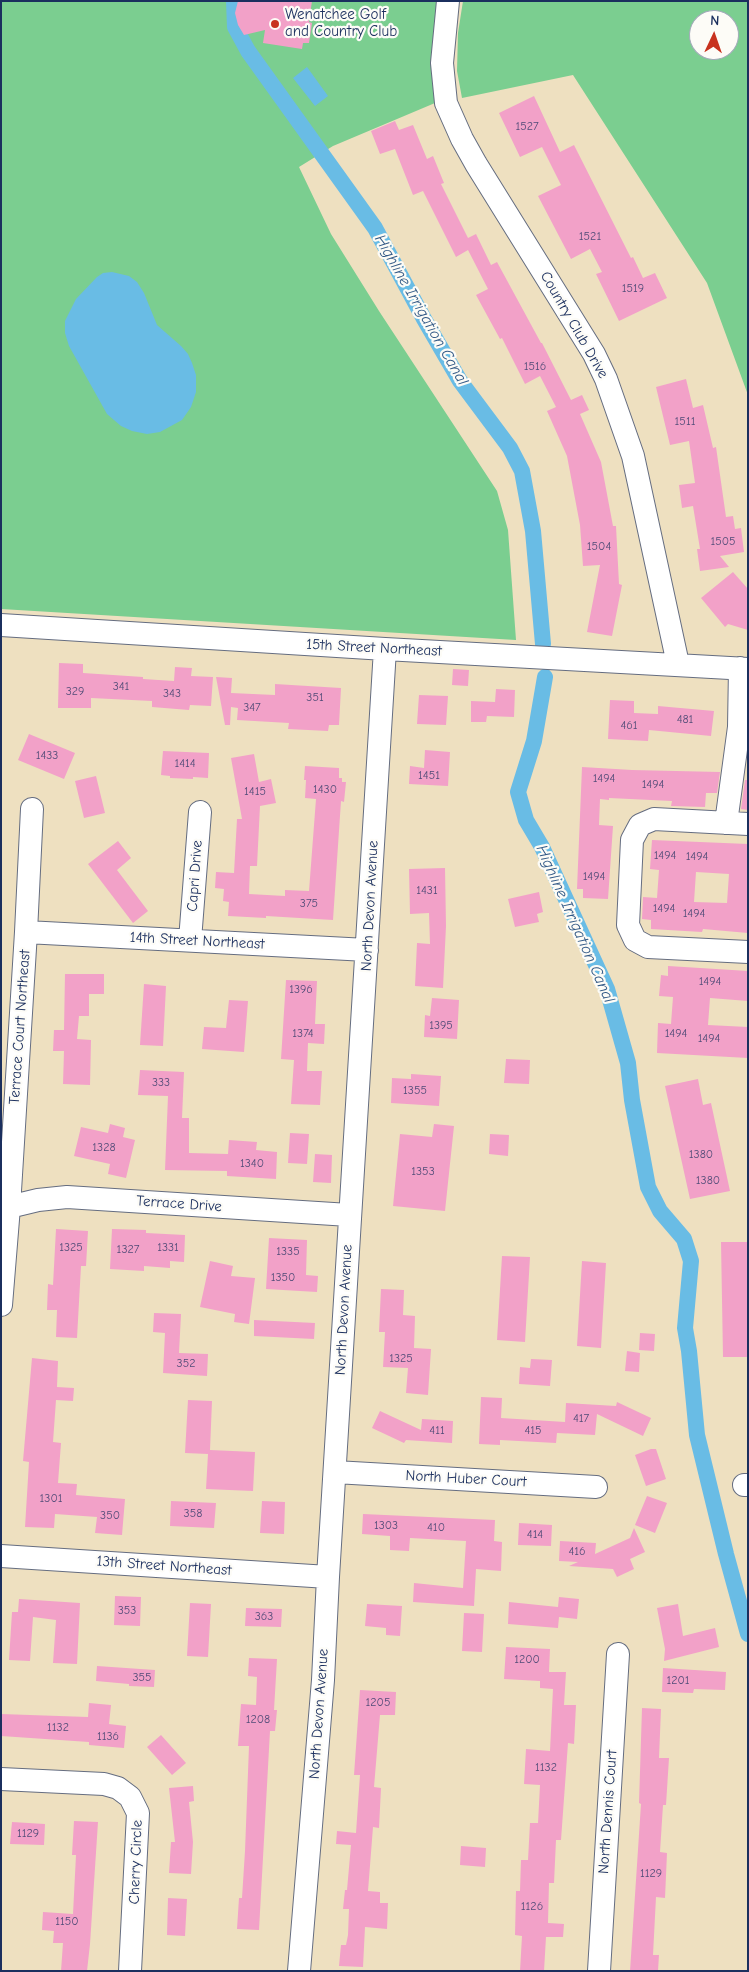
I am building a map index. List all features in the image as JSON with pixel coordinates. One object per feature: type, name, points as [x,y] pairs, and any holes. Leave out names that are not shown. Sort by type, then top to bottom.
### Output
[{"type":"street","name":"Country Club Drive","points":[[448,1],[442,63],[446,103],[462,139],[476,164],[594,354],[606,379],[633,456],[678,664]]},
{"type":"street","name":"15th Street Northeast","points":[[1,626],[744,669]]},
{"type":"street","name":"North Devon Avenue","points":[[299,1971],[323,1680],[349,1215],[385,649]]},
{"type":"street","points":[[726,823],[739,727],[744,669]]},
{"type":"street","name":"Terrace Court Northeast","points":[[1,1305],[9,1207],[32,809]]},
{"type":"street","name":"Capri Drive","points":[[190,940],[200,812]]},
{"type":"street","points":[[748,824],[654,818],[640,825],[632,840],[628,924],[635,940],[648,947],[748,952]]},
{"type":"street","name":"14th Street Northeast","points":[[26,932],[367,950]]},
{"type":"street","name":"Terrace Drive","points":[[9,1207],[38,1200],[67,1197],[349,1215]]},
{"type":"street","name":"North Huber Court","points":[[335,1472],[596,1487]]},
{"type":"street","name":"13th Street Northeast","points":[[1,1556],[328,1577]]},
{"type":"street","name":"North Dennis Court","points":[[599,1971],[618,1654]]},
{"type":"street","name":"Cherry Circle","points":[[1,1778],[104,1784],[118,1788],[130,1798],[138,1813],[130,1971]]},
{"type":"green space","name":"Wenatchee Golf and Country Club","points":[[1,1],[442,1],[435,103],[333,146],[299,167],[331,234],[497,491],[508,530],[516,640],[1,609]]},
{"type":"green space","points":[[463,1],[748,1],[748,395],[707,283],[573,75],[462,98],[457,71],[458,33]]},
{"type":"water","points":[[307,67],[328,96],[315,106],[293,78]]},
{"type":"water","points":[[112,272],[129,276],[137,282],[144,293],[157,325],[188,354],[196,375],[196,392],[191,407],[182,420],[160,432],[147,434],[132,431],[121,426],[107,414],[69,346],[65,333],[65,321],[76,299],[97,277],[103,273]]},
{"type":"building","name":"Wenatchee Golf and Country Club","points":[[238,1],[312,1],[309,22],[312,23],[309,43],[303,43],[302,49],[263,43],[265,30],[244,35],[238,25],[235,13]]},
{"type":"building","points":[[534,96],[560,152],[574,145],[643,278],[655,273],[667,298],[619,321],[596,274],[602,272],[590,249],[571,259],[538,196],[561,185],[542,147],[520,157],[499,113]]},
{"type":"building","points":[[395,121],[399,130],[413,125],[427,159],[433,156],[444,183],[441,184],[468,238],[476,234],[491,265],[497,262],[571,400],[582,395],[589,410],[580,414],[601,462],[613,526],[616,526],[619,584],[622,585],[612,636],[587,632],[600,565],[583,566],[580,525],[567,456],[547,411],[556,407],[540,376],[525,384],[502,338],[500,339],[476,295],[488,289],[468,250],[456,257],[423,191],[413,195],[395,149],[380,154],[371,131]]},
{"type":"building","points":[[686,379],[693,408],[703,405],[713,448],[716,447],[726,517],[733,516],[735,529],[741,528],[744,552],[720,556],[729,567],[700,571],[697,549],[700,549],[693,506],[682,508],[679,485],[695,483],[689,441],[670,445],[656,387]]},
{"type":"building","points":[[733,572],[748,589],[748,630],[728,624],[725,627],[701,598]]},
{"type":"building","points":[[59,663],[83,664],[83,673],[174,681],[175,667],[192,668],[191,676],[213,677],[211,706],[190,705],[189,710],[152,707],[152,701],[91,698],[91,708],[58,708]]},
{"type":"building","points":[[453,669],[469,670],[468,686],[452,685]]},
{"type":"building","points":[[216,677],[232,678],[231,693],[275,695],[275,684],[341,688],[339,725],[329,725],[328,731],[288,729],[289,723],[237,720],[238,708],[231,707],[230,725],[225,725]]},
{"type":"building","points":[[496,689],[515,690],[514,717],[487,716],[486,722],[471,722],[471,701],[495,702]]},
{"type":"building","points":[[419,695],[448,696],[446,725],[417,724]]},
{"type":"building","points":[[610,700],[634,701],[634,713],[658,714],[658,706],[714,711],[711,736],[649,730],[648,741],[608,739]]},
{"type":"building","points":[[29,734],[75,753],[64,779],[18,760]]},
{"type":"building","points":[[425,750],[450,752],[448,786],[409,784],[410,766],[424,768]]},
{"type":"building","points":[[163,751],[209,753],[208,778],[170,778],[170,776],[161,775]]},
{"type":"building","points":[[254,754],[259,782],[271,779],[276,803],[260,806],[257,866],[250,866],[249,894],[285,896],[285,890],[309,891],[316,799],[305,798],[305,766],[339,768],[339,778],[342,778],[342,782],[346,782],[344,802],[341,801],[333,920],[228,916],[229,902],[223,901],[224,889],[215,888],[216,872],[234,873],[237,819],[242,819],[231,758]]},
{"type":"building","points":[[582,767],[720,772],[717,793],[706,793],[705,807],[671,806],[672,801],[600,799],[599,825],[613,826],[608,899],[583,898],[583,889],[577,889]]},
{"type":"building","points":[[96,776],[105,813],[84,818],[75,781]]},
{"type":"building","points":[[745,780],[748,780],[748,810],[741,809]]},
{"type":"building","points":[[652,840],[748,844],[748,933],[703,929],[702,932],[651,929],[651,920],[642,919],[643,897],[657,898],[659,870],[650,869]],"holes":[[[696,872],[729,874],[727,903],[694,902]]]},
{"type":"building","points":[[118,841],[131,858],[117,870],[148,911],[133,923],[88,864]]},
{"type":"building","points":[[445,868],[446,926],[443,988],[415,986],[417,943],[430,944],[429,913],[410,914],[409,869]]},
{"type":"building","points":[[539,892],[543,912],[537,914],[539,922],[515,927],[508,899]]},
{"type":"building","points":[[668,966],[748,971],[748,1001],[710,998],[708,1025],[748,1027],[748,1058],[657,1053],[658,1023],[671,1024],[673,997],[659,996],[661,975],[668,976]]},
{"type":"building","points":[[65,974],[104,974],[104,994],[89,994],[89,1016],[79,1016],[77,1039],[91,1040],[90,1085],[63,1084],[64,1051],[53,1051],[54,1030],[64,1030]]},
{"type":"building","points":[[286,980],[317,981],[315,1024],[325,1024],[324,1044],[308,1043],[307,1071],[322,1071],[320,1105],[291,1104],[294,1060],[281,1059]]},
{"type":"building","points":[[144,984],[166,986],[163,1046],[140,1045]]},
{"type":"building","points":[[432,998],[459,1000],[457,1039],[424,1037],[425,1015],[430,1016]]},
{"type":"building","points":[[229,1000],[248,1001],[244,1052],[202,1049],[204,1027],[226,1028]]},
{"type":"building","points":[[506,1059],[530,1060],[529,1084],[504,1083]]},
{"type":"building","points":[[140,1070],[184,1072],[182,1118],[189,1118],[189,1153],[228,1154],[229,1140],[257,1142],[256,1150],[277,1152],[276,1179],[227,1176],[227,1171],[165,1170],[168,1096],[138,1095]]},
{"type":"building","points":[[411,1074],[441,1076],[439,1106],[391,1103],[392,1078],[411,1079]]},
{"type":"building","points":[[698,1079],[703,1105],[711,1103],[730,1191],[690,1199],[665,1086]]},
{"type":"building","points":[[110,1124],[125,1128],[123,1137],[135,1140],[126,1178],[108,1174],[110,1164],[74,1156],[81,1127],[108,1133]]},
{"type":"building","points":[[434,1124],[454,1126],[445,1211],[393,1206],[400,1134],[432,1137]]},
{"type":"building","points":[[290,1133],[309,1134],[307,1164],[288,1163]]},
{"type":"building","points":[[490,1134],[509,1135],[508,1156],[489,1154]]},
{"type":"building","points":[[315,1154],[332,1155],[331,1183],[313,1182]]},
{"type":"building","points":[[56,1229],[88,1231],[86,1266],[81,1266],[77,1338],[56,1337],[57,1310],[47,1310],[48,1284],[53,1285]]},
{"type":"building","points":[[112,1229],[146,1230],[146,1233],[185,1235],[184,1262],[170,1261],[170,1268],[144,1266],[144,1271],[110,1269]]},
{"type":"building","points":[[269,1238],[307,1240],[306,1275],[318,1276],[317,1292],[266,1289]]},
{"type":"building","points":[[721,1242],[748,1242],[748,1357],[723,1357]]},
{"type":"building","points":[[502,1256],[530,1257],[525,1342],[497,1340]]},
{"type":"building","points":[[210,1261],[233,1266],[231,1276],[255,1278],[249,1324],[234,1322],[235,1314],[200,1307]]},
{"type":"building","points":[[582,1261],[606,1263],[601,1348],[577,1346]]},
{"type":"building","points":[[381,1289],[404,1290],[403,1315],[415,1316],[414,1348],[431,1349],[428,1395],[406,1393],[408,1368],[383,1367],[385,1332],[379,1332]]},
{"type":"building","points":[[154,1313],[181,1314],[179,1353],[208,1354],[207,1376],[163,1373],[165,1333],[153,1332]]},
{"type":"building","points":[[254,1320],[315,1323],[314,1339],[254,1336]]},
{"type":"building","points":[[640,1333],[655,1334],[654,1351],[639,1350]]},
{"type":"building","points":[[627,1351],[640,1353],[639,1372],[625,1371]]},
{"type":"building","points":[[32,1358],[58,1361],[57,1387],[74,1388],[73,1401],[56,1400],[53,1442],[61,1443],[58,1483],[77,1484],[76,1495],[125,1499],[122,1535],[95,1533],[97,1517],[55,1514],[54,1528],[25,1527],[29,1462],[23,1461]]},
{"type":"building","points":[[531,1359],[552,1360],[550,1386],[519,1384],[520,1367],[530,1368]]},
{"type":"building","points":[[481,1397],[502,1398],[501,1418],[565,1422],[566,1403],[616,1406],[617,1402],[651,1418],[643,1436],[597,1414],[595,1435],[557,1433],[556,1443],[500,1440],[500,1445],[479,1444]]},
{"type":"building","points":[[188,1400],[212,1401],[210,1450],[255,1452],[253,1491],[206,1489],[208,1454],[185,1453]]},
{"type":"building","points":[[380,1411],[421,1430],[422,1419],[453,1421],[452,1443],[406,1440],[404,1443],[372,1428]]},
{"type":"building","points":[[656,1449],[666,1479],[646,1486],[635,1455]]},
{"type":"building","points":[[647,1496],[667,1503],[655,1533],[635,1525]]},
{"type":"building","points":[[171,1501],[216,1503],[214,1528],[170,1526]]},
{"type":"building","points":[[262,1501],[285,1502],[284,1534],[260,1533]]},
{"type":"building","points":[[363,1514],[495,1520],[494,1541],[502,1542],[501,1571],[476,1569],[474,1606],[413,1602],[414,1583],[463,1588],[466,1541],[410,1538],[409,1551],[390,1550],[390,1536],[362,1534]]},
{"type":"building","points":[[519,1523],[552,1525],[551,1546],[518,1545]]},
{"type":"building","points":[[634,1528],[645,1552],[630,1559],[634,1569],[617,1577],[613,1569],[569,1566],[578,1562],[559,1561],[560,1541],[596,1543],[595,1554],[630,1538]]},
{"type":"building","points":[[115,1596],[141,1597],[140,1626],[114,1625]]},
{"type":"building","points":[[559,1597],[579,1599],[577,1619],[559,1617],[558,1628],[508,1624],[509,1602],[558,1607]]},
{"type":"building","points":[[19,1599],[80,1603],[77,1664],[53,1663],[56,1620],[33,1617],[30,1661],[9,1660],[12,1612],[18,1612]]},
{"type":"building","points":[[190,1603],[211,1604],[208,1657],[187,1656]]},
{"type":"building","points":[[367,1604],[402,1606],[400,1636],[386,1635],[386,1628],[365,1626]]},
{"type":"building","points":[[678,1604],[683,1636],[715,1628],[719,1647],[664,1661],[665,1649],[657,1608]]},
{"type":"building","points":[[246,1608],[282,1609],[281,1627],[245,1626]]},
{"type":"building","points":[[464,1613],[484,1614],[482,1652],[462,1651]]},
{"type":"building","points":[[506,1647],[550,1649],[549,1672],[566,1672],[564,1705],[576,1705],[574,1744],[568,1743],[561,1840],[556,1840],[554,1883],[549,1883],[548,1923],[564,1924],[563,1937],[546,1937],[544,1971],[520,1971],[522,1936],[515,1935],[516,1891],[520,1891],[521,1860],[528,1860],[530,1823],[538,1823],[540,1785],[524,1784],[526,1749],[550,1751],[553,1689],[540,1688],[540,1681],[504,1679]]},
{"type":"building","points":[[249,1658],[277,1659],[274,1710],[277,1710],[275,1731],[270,1731],[259,1930],[237,1929],[239,1898],[242,1898],[249,1746],[238,1746],[241,1704],[256,1705],[257,1677],[248,1676]]},
{"type":"building","points":[[97,1666],[155,1670],[154,1687],[129,1686],[129,1684],[96,1681]]},
{"type":"building","points":[[663,1668],[726,1672],[725,1690],[694,1689],[693,1693],[662,1692]]},
{"type":"building","points":[[360,1690],[396,1692],[395,1715],[380,1715],[374,1787],[381,1788],[379,1828],[373,1827],[368,1891],[380,1892],[380,1903],[388,1903],[387,1929],[365,1927],[363,1967],[339,1966],[341,1945],[346,1945],[348,1935],[349,1909],[343,1909],[345,1890],[347,1890],[351,1845],[336,1844],[337,1831],[356,1833],[360,1775],[354,1775]]},
{"type":"building","points":[[89,1703],[111,1705],[109,1724],[126,1726],[124,1748],[89,1745],[89,1742],[1,1736],[1,1714],[88,1717]]},
{"type":"building","points":[[642,1708],[661,1709],[659,1758],[669,1758],[660,1852],[667,1853],[665,1898],[656,1897],[653,1955],[659,1955],[658,1971],[630,1971],[641,1804],[639,1803]]},
{"type":"building","points":[[161,1735],[186,1763],[172,1775],[147,1747]]},
{"type":"building","points":[[193,1786],[194,1801],[189,1802],[193,1842],[191,1874],[169,1873],[171,1842],[175,1842],[169,1788]]},
{"type":"building","points":[[74,1821],[98,1822],[90,1944],[87,1971],[61,1971],[63,1943],[53,1943],[54,1931],[42,1930],[43,1912],[73,1914],[76,1855],[72,1855]]},
{"type":"building","points":[[12,1822],[45,1824],[44,1845],[10,1844]]},
{"type":"building","points":[[461,1846],[486,1848],[485,1867],[460,1865]]},
{"type":"building","points":[[168,1898],[187,1899],[185,1936],[167,1935]]},
{"type":"waterway","name":"Highline Irrigation Canal","points":[[234,1],[235,27],[248,51],[375,228],[460,381],[510,448],[522,471],[533,531],[543,644]]},
{"type":"waterway","name":"Highline Irrigation Canal","points":[[545,677],[534,741],[518,792],[526,820],[542,847],[607,989],[628,1063],[632,1100],[648,1187],[660,1211],[684,1239],[691,1261],[685,1328],[697,1435],[748,1634]]},
{"type":"place","name":"Wenatchee Golf and Country Club","points":[[275,24]]}]
